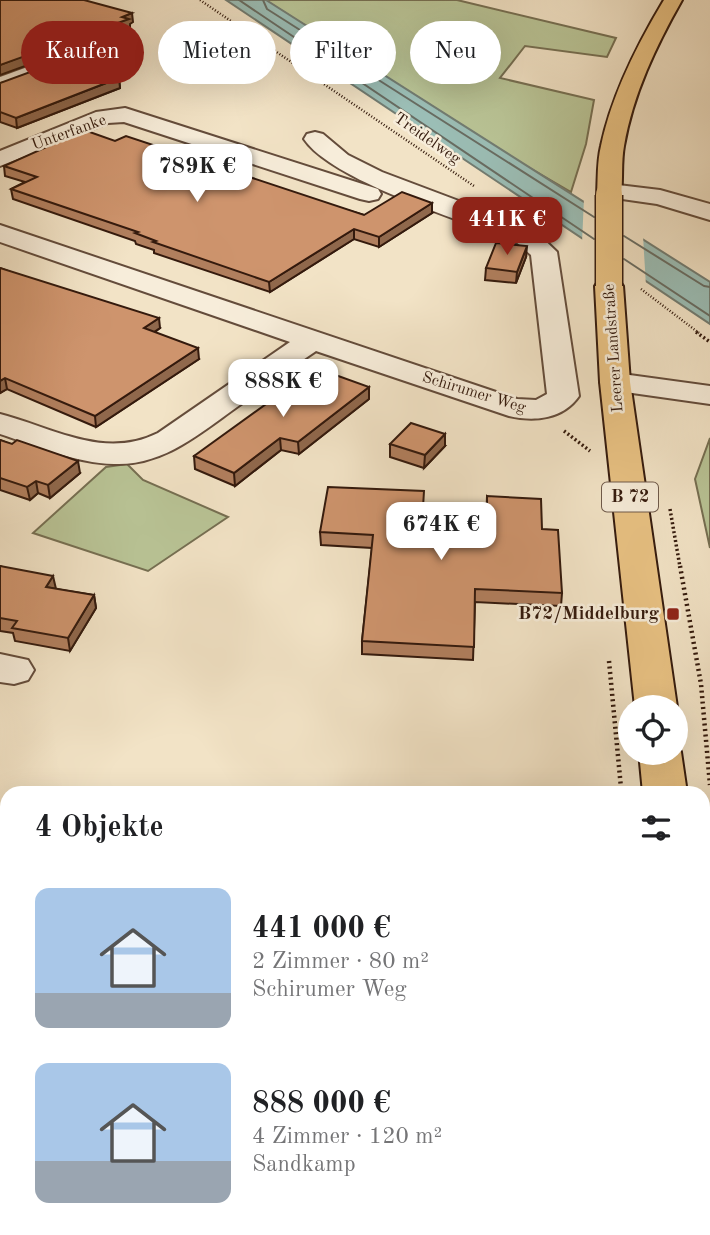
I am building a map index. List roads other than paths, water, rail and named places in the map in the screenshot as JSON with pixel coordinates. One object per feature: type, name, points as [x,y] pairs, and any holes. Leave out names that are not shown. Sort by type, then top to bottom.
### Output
[{"type":"main road","name":"Leerer Landstraße","points":[[654,695],[615,382],[622,286],[610,193],[612,149],[618,122],[644,51],[673,0]]},
{"type":"main road","points":[[662,765],[664,786]]},
{"type":"street","points":[[0,85],[21,77]]},
{"type":"street","name":"Unterfanke","points":[[0,159],[104,117],[125,115],[378,197]]},
{"type":"street","name":"Schirumer Weg","points":[[0,233],[509,407],[534,411],[548,409],[563,396],[544,252],[524,235],[373,177],[340,160],[315,139]]},
{"type":"street","points":[[610,193],[660,197],[710,212]]},
{"type":"street","points":[[0,424],[98,453],[129,454],[150,450],[170,440],[310,341]]},
{"type":"street","points":[[615,382],[710,395]]},
{"type":"water","points":[[226,0],[266,0],[299,21],[290,21],[290,43],[276,33],[276,21],[257,21]]},
{"type":"water","points":[[396,83],[710,282],[710,324],[351,84]]},
{"type":"place","name":"B72/Middelburg","points":[[673,614]]}]
